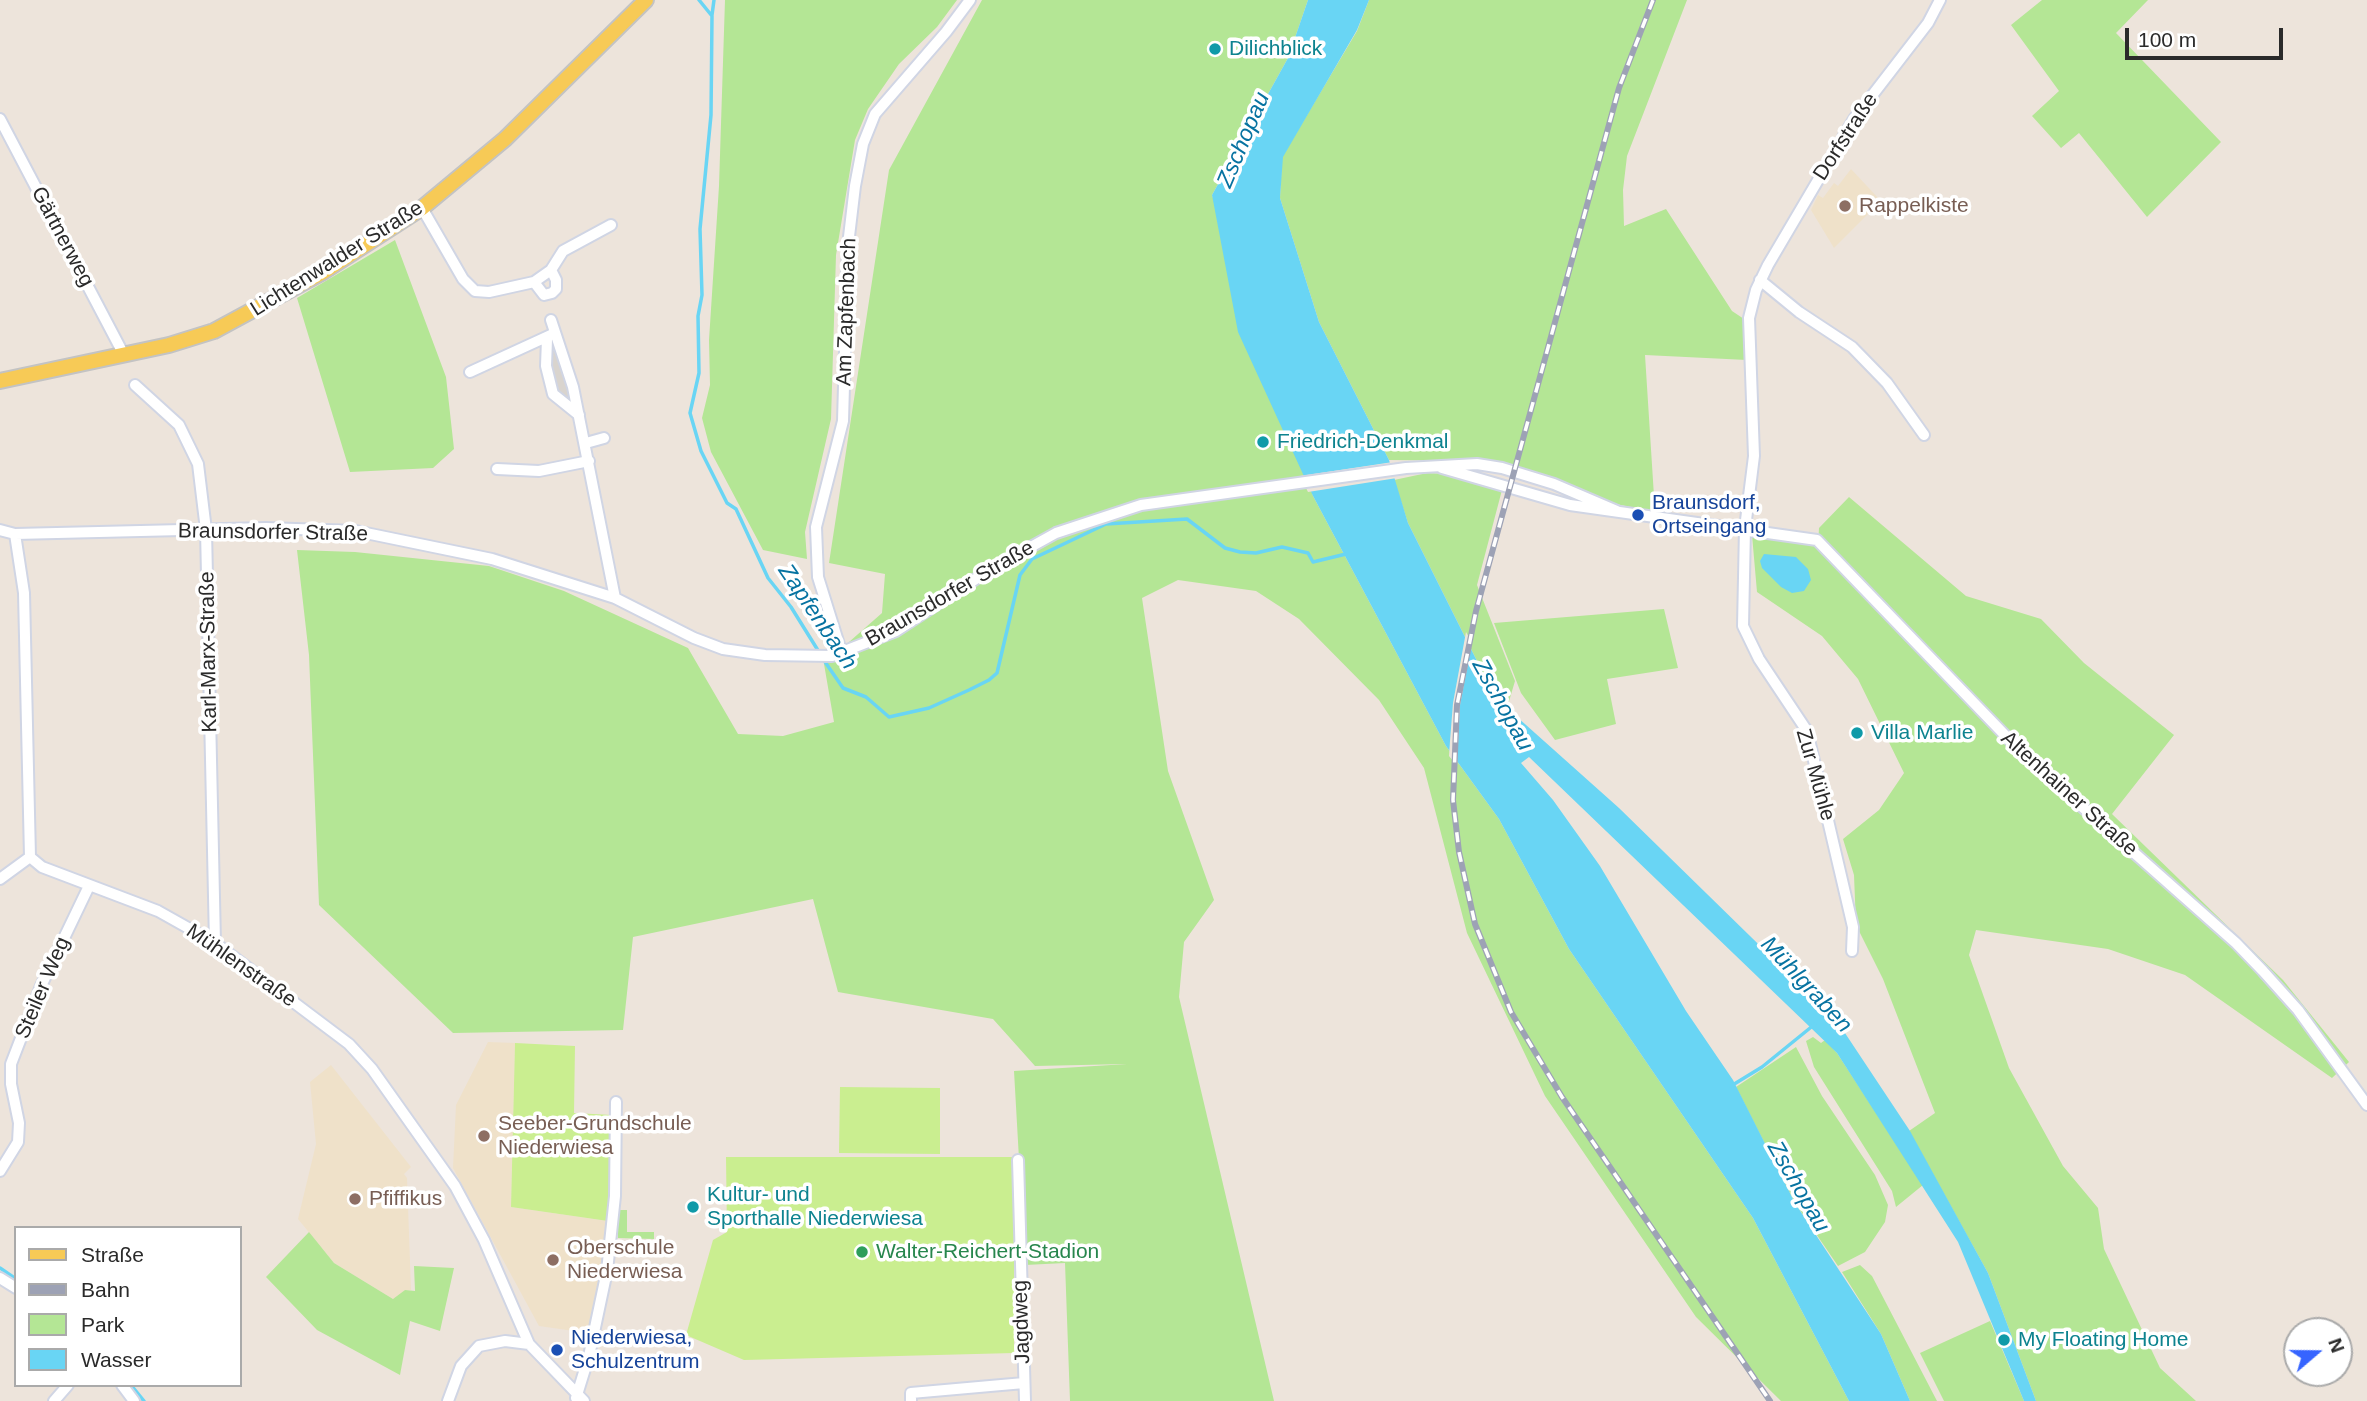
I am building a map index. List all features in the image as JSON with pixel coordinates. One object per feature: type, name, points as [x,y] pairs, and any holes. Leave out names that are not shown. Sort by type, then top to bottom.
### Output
[{"type":"main road","name":"Lichtenwalder Straße","points":[[0,381],[124,355],[203,334],[247,315],[323,272],[422,208],[505,139],[646,0]]},
{"type":"street","name":"Am Zapfenbach","points":[[837,655],[818,577],[816,527],[843,421],[848,245],[863,144],[875,114],[970,0]]},
{"type":"street","name":"Dorfstraße","points":[[1745,528],[1754,456],[1749,318],[1760,280],[1854,119],[1928,23],[1940,0]]},
{"type":"street","name":"Gärtnerweg","points":[[0,119],[124,355]]},
{"type":"street","points":[[422,208],[463,279],[475,291],[489,292],[534,282],[551,270],[564,251],[611,225]]},
{"type":"street","points":[[534,282],[544,295],[552,293],[556,289],[556,280],[551,270]]},
{"type":"street","points":[[1760,280],[1799,312],[1852,347],[1887,383],[1924,435]]},
{"type":"street","points":[[551,320],[546,366],[553,394],[579,415]]},
{"type":"street","points":[[470,372],[551,336]]},
{"type":"street","points":[[551,336],[586,443],[615,598]]},
{"type":"street","name":"Karl-Marx-Straße","points":[[135,384],[179,425],[198,464],[206,530],[215,943]]},
{"type":"street","points":[[586,443],[604,438]]},
{"type":"street","points":[[497,469],[539,471],[589,461]]},
{"type":"street","points":[[1431,465],[1477,464],[1502,468],[1553,484],[1617,511]]},
{"type":"street","points":[[1431,465],[1570,505],[1745,528]]},
{"type":"street","name":"Braunsdorfer Straße","points":[[0,530],[15,534],[206,530],[356,531],[492,559],[615,598],[694,638],[723,649],[810,656],[837,655],[896,631],[991,569],[1077,524],[1141,505],[1431,465]]},
{"type":"street","name":"Zur Mühle","points":[[1745,528],[1744,626],[1759,659],[1807,731],[1853,927],[1852,951]]},
{"type":"street","name":"Altenhainer Straße","points":[[1745,528],[1812,538],[1824,545],[2026,757],[2254,962],[2298,1010],[2367,1105]]},
{"type":"street","points":[[0,878],[30,857],[24,593],[15,534]]},
{"type":"street","name":"Mühlenstraße","points":[[30,857],[42,867],[158,911],[215,943],[349,1044],[372,1069],[455,1186],[484,1240],[529,1344],[579,1399]]},
{"type":"street","name":"Steiler Weg","points":[[0,1171],[18,1142],[19,1123],[11,1084],[11,1064],[41,986],[89,886]]},
{"type":"street","points":[[579,1399],[607,1271],[615,1196],[616,1102]]},
{"type":"street","name":"Jagdweg","points":[[1018,1160],[1026,1401]]},
{"type":"street","points":[[448,1401],[461,1366],[479,1346],[505,1341],[529,1344]]},
{"type":"street","points":[[911,1401],[911,1393],[1024,1383]]},
{"type":"street","points":[[54,1401],[66,1387]]},
{"type":"shaded area","name":"Rappelkiste","points":[[1851,169],[1881,201],[1834,248],[1811,210],[1818,195],[1823,198],[1834,183],[1838,186]]},
{"type":"shaded area","points":[[547,345],[557,351],[576,409],[553,394]]},
{"type":"shaded area","points":[[488,1042],[515,1043],[511,1207],[608,1221],[601,1276],[588,1333],[539,1326],[453,1168],[456,1105]]},
{"type":"shaded area","name":"Pfiffikus","points":[[331,1065],[411,1167],[404,1174],[407,1178],[411,1290],[405,1290],[400,1297],[393,1299],[334,1263],[298,1219],[316,1144],[310,1082]]},
{"type":"green space","points":[[725,0],[957,0],[937,27],[899,64],[868,109],[855,140],[836,255],[831,419],[805,532],[807,559],[763,550],[711,452],[702,418],[710,385],[709,340],[719,186]]},
{"type":"green space","points":[[982,0],[1308,0],[1288,58],[1212,195],[1313,496],[1446,746],[1499,819],[1569,949],[1753,1218],[1849,1401],[1781,1401],[1696,1317],[1545,1096],[1467,933],[1424,768],[1379,700],[1299,619],[1256,591],[1178,580],[1142,598],[1168,771],[1214,900],[1184,942],[1179,997],[1274,1401],[1070,1401],[1065,1263],[1025,1265],[1014,1071],[1127,1064],[1035,1066],[993,1019],[838,992],[813,899],[633,937],[623,1030],[453,1033],[319,905],[309,655],[297,550],[355,552],[489,566],[564,591],[688,648],[738,734],[783,736],[834,722],[824,664],[882,613],[885,574],[829,563],[889,170]]},
{"type":"green space","points":[[1369,0],[1687,0],[1627,156],[1623,190],[1624,226],[1666,209],[1732,311],[1744,319],[1747,360],[1645,355],[1655,512],[1606,502],[1492,461],[1389,460],[1319,322],[1280,198],[1282,157],[1357,31]]},
{"type":"green space","points":[[2042,0],[2148,0],[2116,33],[2221,142],[2147,217],[2079,133],[2061,148],[2032,116],[2059,91],[2011,25]]},
{"type":"green space","points":[[395,240],[446,377],[454,449],[433,468],[350,472],[297,298]]},
{"type":"green space","points":[[1427,473],[1447,474],[1502,490],[1477,585],[1515,681],[1507,708],[1492,691],[1408,523],[1394,480]]},
{"type":"green space","points":[[1849,497],[1966,596],[2041,619],[2084,663],[2174,735],[2112,814],[2283,980],[2349,1062],[2332,1078],[2185,975],[2108,949],[1976,930],[1969,955],[2009,1068],[2063,1166],[2098,1208],[2104,1249],[2160,1368],[2196,1401],[2036,1401],[1988,1273],[1909,1131],[1935,1113],[1883,979],[1856,925],[1854,875],[1843,839],[1879,810],[1904,773],[1858,679],[1822,636],[1757,592],[1752,535],[1801,540],[1818,547],[1819,528]]},
{"type":"green space","points":[[1664,609],[1678,668],[1607,679],[1616,724],[1555,740],[1521,693],[1494,623]]},
{"type":"green space","points":[[1813,1037],[1821,1043],[1825,1040],[1837,1053],[1923,1185],[1896,1207],[1892,1191],[1814,1067],[1806,1041]]},
{"type":"green space","points":[[515,1043],[575,1046],[574,1113],[612,1115],[608,1221],[511,1207]]},
{"type":"green space","points":[[1796,1047],[1822,1096],[1875,1175],[1888,1205],[1885,1222],[1865,1252],[1838,1266],[1795,1203],[1736,1087]]},
{"type":"green space","points":[[840,1087],[940,1088],[940,1154],[839,1153]]},
{"type":"green space","name":"Walter-Reichert-Stadion","points":[[726,1157],[1014,1157],[1014,1353],[744,1360],[686,1335],[713,1240],[727,1232]]},
{"type":"green space","points":[[618,1210],[627,1210],[627,1232],[654,1232],[654,1239],[618,1238]]},
{"type":"green space","points":[[309,1232],[334,1263],[393,1299],[405,1290],[415,1291],[414,1266],[454,1268],[440,1331],[410,1321],[400,1375],[317,1330],[266,1277]]},
{"type":"green space","points":[[1860,1265],[1872,1276],[1937,1401],[1910,1401],[1881,1334],[1842,1272]]},
{"type":"green space","points":[[1990,1321],[2024,1401],[1944,1401],[1920,1353]]},
{"type":"water","name":"Zschopau","points":[[1308,0],[1369,0],[1357,30],[1283,157],[1280,198],[1319,322],[1389,460],[1408,523],[1492,691],[1507,708],[1619,808],[1837,1021],[1910,1131],[1988,1273],[2036,1401],[2024,1401],[1958,1242],[1837,1053],[1529,757],[1521,763],[1553,800],[1600,866],[1686,1011],[1733,1080],[1795,1203],[1881,1334],[1910,1401],[1849,1401],[1753,1218],[1569,949],[1499,819],[1446,746],[1313,496],[1238,332],[1212,195],[1288,58]]},
{"type":"water","points":[[1764,554],[1796,557],[1808,569],[1811,580],[1804,591],[1792,593],[1781,587],[1762,568],[1760,561]]},
{"type":"pier","points":[[1393,462],[1397,478],[1308,492],[1300,476]]},
{"type":"pier","points":[[1466,632],[1472,643],[1460,705],[1457,766],[1449,756],[1450,741],[1453,703]]},
{"type":"waterway","name":"Zapfenbach","points":[[699,0],[712,16],[711,115],[700,229],[702,295],[698,316],[699,373],[690,413],[701,451],[727,503],[736,509],[768,578],[791,607],[819,652]]},
{"type":"waterway","points":[[712,15],[714,0]]},
{"type":"waterway","name":"Zapfenbach","points":[[823,659],[843,688],[866,697],[889,717],[929,708],[969,690],[997,673],[1020,575],[1032,559],[1106,524],[1187,519],[1225,548],[1240,552],[1256,553],[1282,547],[1308,553],[1313,562],[1346,554]]},
{"type":"waterway","name":"Mühlgraben","points":[[1731,1086],[1762,1067],[1815,1024]]},
{"type":"waterway","points":[[0,1268],[14,1278]]},
{"type":"waterway","points":[[133,1387],[144,1401]]},
{"type":"railway","points":[[1653,0],[1619,88],[1476,611],[1457,705],[1453,800],[1459,852],[1475,924],[1511,1012],[1562,1097],[1770,1401]]},
{"type":"place","name":"Dilichblick","points":[[1215,49]]},
{"type":"place","name":"Rappelkiste","points":[[1845,206]]},
{"type":"place","name":"Friedrich-Denkmal","points":[[1263,442]]},
{"type":"place","name":"Braunsdorf, Ortseingang","points":[[1638,515]]},
{"type":"place","name":"Villa Marlie","points":[[1857,733]]},
{"type":"place","name":"Seeber-Grundschule Niederwiesa","points":[[484,1136]]},
{"type":"place","name":"Pfiffikus","points":[[355,1199]]},
{"type":"place","name":"Kultur- und Sporthalle Niederwiesa","points":[[693,1207]]},
{"type":"place","name":"Walter-Reichert-Stadion","points":[[862,1252]]},
{"type":"place","name":"Oberschule Niederwiesa","points":[[553,1260]]},
{"type":"place","name":"My Floating Home","points":[[2004,1340]]},
{"type":"place","name":"Niederwiesa, Schulzentrum","points":[[557,1350]]}]
